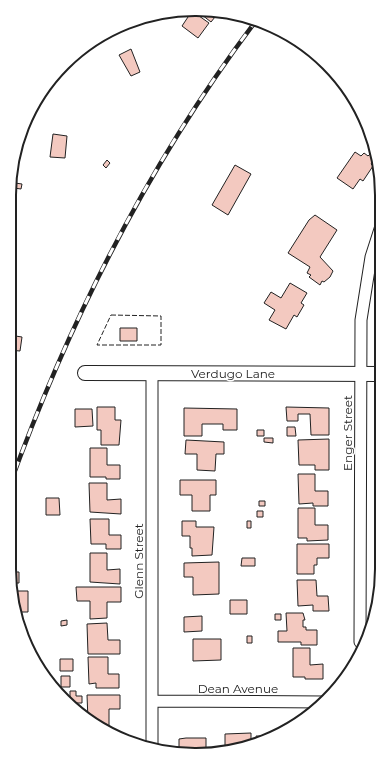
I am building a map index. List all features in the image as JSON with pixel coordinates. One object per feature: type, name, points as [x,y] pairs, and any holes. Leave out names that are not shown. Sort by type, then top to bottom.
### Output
[{"type":"street","name":"Enger Street","points":[[360,639],[361,320],[365,285],[375,243]]},
{"type":"street","name":"Verdugo Lane","points":[[85,373],[375,374]]},
{"type":"street","name":"Glenn Street","points":[[152,373],[152,743]]},
{"type":"street","name":"Dean Avenue","points":[[152,701],[315,702]]},
{"type":"building","points":[[189,16],[199,16],[209,23],[198,38],[182,26]]},
{"type":"building","points":[[203,16],[215,17],[211,22]]},
{"type":"building","points":[[131,49],[140,72],[131,76],[119,55]]},
{"type":"building","points":[[53,134],[67,136],[65,158],[50,157]]},
{"type":"building","points":[[355,152],[361,156],[364,153],[368,156],[370,154],[373,167],[363,181],[360,179],[353,189],[337,178]]},
{"type":"building","points":[[107,160],[110,163],[106,168],[103,165]]},
{"type":"building","points":[[235,165],[251,174],[228,215],[212,205]]},
{"type":"building","points":[[16,183],[22,184],[21,189],[16,188]]},
{"type":"building","points":[[315,215],[337,230],[320,257],[333,271],[330,277],[324,282],[322,281],[320,285],[309,277],[311,275],[307,273],[310,267],[288,253],[309,220]]},
{"type":"building","points":[[290,283],[307,293],[301,303],[304,305],[297,317],[294,315],[286,329],[269,320],[275,310],[264,303],[271,292],[281,298]]},
{"type":"building","points":[[120,328],[137,328],[137,341],[120,341]]},
{"type":"building","points":[[16,336],[22,337],[20,351],[16,351]]},
{"type":"building","points":[[97,407],[115,407],[115,420],[121,420],[119,445],[101,445],[101,430],[97,430]]},
{"type":"building","points":[[286,407],[329,408],[329,435],[311,435],[310,414],[298,414],[298,421],[287,421]]},
{"type":"building","points":[[184,408],[237,409],[237,430],[223,430],[223,424],[202,424],[202,436],[184,436]]},
{"type":"building","points":[[75,409],[92,409],[93,426],[75,427]]},
{"type":"building","points":[[287,427],[295,427],[296,436],[287,436]]},
{"type":"building","points":[[257,430],[264,430],[264,436],[257,436]]},
{"type":"building","points":[[264,438],[273,438],[273,443],[264,442]]},
{"type":"building","points":[[329,439],[329,470],[315,470],[315,465],[299,465],[298,440]]},
{"type":"building","points":[[186,440],[224,442],[224,454],[216,454],[215,471],[197,470],[197,454],[185,454]]},
{"type":"building","points":[[90,448],[107,448],[107,465],[120,465],[120,479],[90,477]]},
{"type":"building","points":[[298,474],[315,474],[315,491],[328,491],[328,506],[313,506],[313,503],[299,504]]},
{"type":"building","points":[[180,480],[216,480],[216,495],[210,495],[210,511],[192,511],[192,495],[180,495]]},
{"type":"building","points":[[89,483],[107,483],[107,500],[121,499],[121,514],[90,512]]},
{"type":"building","points":[[46,498],[59,498],[60,515],[46,515]]},
{"type":"building","points":[[259,501],[265,501],[265,506],[259,506]]},
{"type":"building","points":[[298,508],[315,508],[315,525],[328,525],[328,540],[307,541],[307,538],[298,538]]},
{"type":"building","points":[[257,511],[263,511],[263,517],[257,517]]},
{"type":"building","points":[[90,519],[109,519],[109,535],[121,535],[121,549],[106,549],[106,544],[91,544]]},
{"type":"building","points":[[182,521],[196,521],[196,527],[214,527],[212,555],[192,556],[190,536],[182,536]]},
{"type":"building","points":[[247,521],[251,521],[251,528],[247,528]]},
{"type":"building","points":[[297,544],[329,544],[329,558],[317,558],[317,565],[314,565],[314,574],[297,574]]},
{"type":"building","points":[[90,553],[107,553],[107,570],[120,569],[120,584],[90,582]]},
{"type":"building","points":[[242,558],[255,558],[255,566],[241,566]]},
{"type":"building","points":[[219,562],[219,594],[193,595],[193,577],[184,577],[184,563]]},
{"type":"building","points":[[16,572],[19,572],[19,583],[16,583]]},
{"type":"building","points":[[297,580],[316,580],[317,596],[328,596],[329,611],[313,611],[313,605],[298,606]]},
{"type":"building","points":[[76,587],[121,587],[121,602],[107,602],[107,618],[90,619],[90,601],[77,601]]},
{"type":"building","points":[[18,591],[28,591],[28,612],[21,612]]},
{"type":"building","points":[[230,600],[247,600],[247,614],[230,614]]},
{"type":"building","points":[[286,613],[303,613],[305,620],[303,620],[303,627],[306,627],[306,630],[317,630],[317,645],[301,645],[301,642],[278,642],[278,631],[287,631]]},
{"type":"building","points":[[275,614],[281,614],[281,620],[275,620]]},
{"type":"building","points":[[202,616],[202,631],[184,632],[184,617]]},
{"type":"building","points":[[67,620],[67,625],[61,626],[61,621]]},
{"type":"building","points":[[107,623],[108,640],[120,640],[120,654],[88,654],[87,624]]},
{"type":"building","points":[[247,636],[252,636],[252,643],[247,643]]},
{"type":"building","points":[[193,639],[221,639],[221,660],[193,661]]},
{"type":"building","points":[[293,648],[310,648],[310,665],[323,664],[323,679],[293,677]]},
{"type":"building","points":[[88,657],[108,657],[108,674],[119,674],[119,688],[96,688],[96,683],[89,684]]},
{"type":"building","points":[[60,659],[73,659],[73,671],[60,671]]},
{"type":"building","points":[[61,676],[70,676],[70,687],[61,687]]},
{"type":"building","points":[[70,691],[76,691],[76,696],[82,696],[82,703],[77,703],[70,696]]},
{"type":"building","points":[[87,695],[120,695],[120,709],[109,709],[109,726],[88,712]]},
{"type":"building","points":[[251,733],[251,739],[225,746],[225,734]]},
{"type":"building","points":[[206,738],[206,748],[179,747],[179,739]]},
{"type":"railway","points":[[16,468],[32,425],[58,364],[85,304],[114,246],[180,131],[216,76],[252,26]]},
{"type":"fence","points":[[111,315],[161,316],[161,345],[97,345],[111,315]]}]
